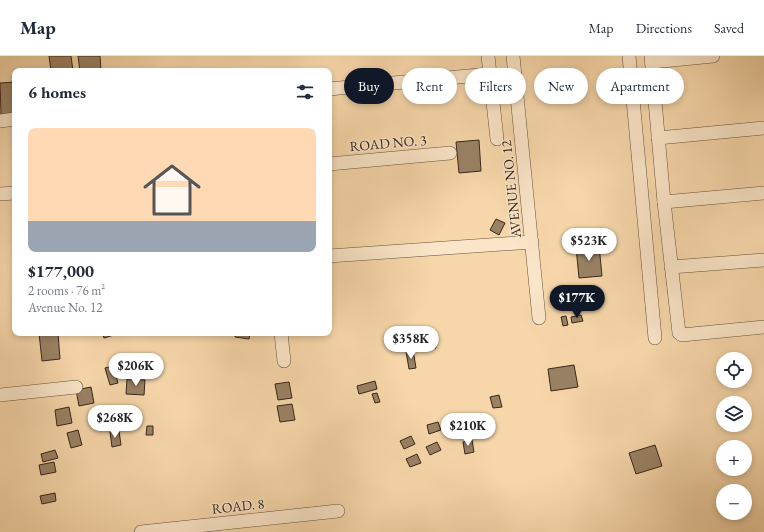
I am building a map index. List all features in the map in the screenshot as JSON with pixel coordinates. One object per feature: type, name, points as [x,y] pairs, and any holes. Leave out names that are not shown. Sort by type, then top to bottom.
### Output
[{"type":"street","name":"AVENUE NO. 12","points":[[488,56],[489,68]]},
{"type":"street","name":"AVENUE NO. 12","points":[[513,56],[539,318]]},
{"type":"street","points":[[629,56],[655,338]]},
{"type":"street","points":[[713,56],[651,59],[664,202],[678,329],[679,333],[682,335],[764,327]]},
{"type":"street","points":[[332,89],[465,76]]},
{"type":"street","name":"AVENUE NO. 12","points":[[493,104],[497,139]]},
{"type":"street","points":[[0,121],[12,120]]},
{"type":"street","points":[[658,138],[764,128]]},
{"type":"street","name":"ROAD NO. 3","points":[[332,164],[450,153]]},
{"type":"street","points":[[0,194],[12,193]]},
{"type":"street","points":[[664,202],[764,193]]},
{"type":"street","points":[[332,256],[532,242]]},
{"type":"street","points":[[671,267],[764,260]]},
{"type":"street","points":[[281,336],[284,361]]},
{"type":"street","points":[[0,393],[76,387]]},
{"type":"street","name":"ROAD. 8","points":[[141,532],[338,511]]},
{"type":"building","points":[[49,56],[71,56],[73,68],[51,68]]},
{"type":"building","points":[[78,56],[100,56],[101,68],[80,68]]},
{"type":"building","points":[[12,82],[12,114],[1,115],[0,83]]},
{"type":"building","points":[[479,140],[481,171],[459,173],[456,142]]},
{"type":"building","points":[[496,219],[505,223],[499,235],[490,230]]},
{"type":"building","points":[[599,245],[602,276],[579,278],[576,247]]},
{"type":"building","points":[[581,315],[583,321],[572,323],[571,317]]},
{"type":"building","points":[[566,316],[568,325],[563,326],[561,317]]},
{"type":"building","points":[[39,336],[58,336],[60,359],[42,361]]},
{"type":"building","points":[[235,336],[250,336],[249,339]]},
{"type":"building","points":[[433,336],[436,348],[427,350],[424,338]]},
{"type":"building","points":[[413,350],[416,368],[409,369],[406,351]]},
{"type":"building","points":[[574,365],[578,387],[551,391],[548,369]]},
{"type":"building","points":[[113,366],[118,383],[110,385],[105,368]]},
{"type":"building","points":[[127,379],[145,380],[144,395],[126,394]]},
{"type":"building","points":[[375,381],[377,389],[359,394],[357,386]]},
{"type":"building","points":[[289,382],[292,398],[278,400],[275,384]]},
{"type":"building","points":[[91,387],[94,403],[79,406],[76,390]]},
{"type":"building","points":[[377,393],[380,402],[375,403],[372,394]]},
{"type":"building","points":[[499,395],[502,407],[493,408],[490,397]]},
{"type":"building","points":[[292,404],[295,420],[280,422],[277,406]]},
{"type":"building","points":[[69,407],[72,423],[57,426],[55,410]]},
{"type":"building","points":[[124,410],[126,417],[110,420],[109,414]]},
{"type":"building","points":[[438,422],[441,430],[429,434],[427,425]]},
{"type":"building","points":[[147,426],[153,426],[153,435],[146,435]]},
{"type":"building","points":[[78,430],[82,445],[71,448],[67,433]]},
{"type":"building","points":[[119,431],[121,445],[112,447],[110,432]]},
{"type":"building","points":[[411,436],[415,444],[404,449],[400,441]]},
{"type":"building","points":[[472,440],[474,452],[465,454],[463,442]]},
{"type":"building","points":[[437,442],[441,450],[430,455],[426,447]]},
{"type":"building","points":[[655,445],[662,466],[636,474],[629,453]]},
{"type":"building","points":[[55,450],[58,458],[43,462],[41,454]]},
{"type":"building","points":[[417,454],[421,463],[410,467],[406,459]]},
{"type":"building","points":[[54,462],[56,472],[41,475],[39,465]]},
{"type":"building","points":[[55,493],[56,501],[42,504],[40,496]]}]
